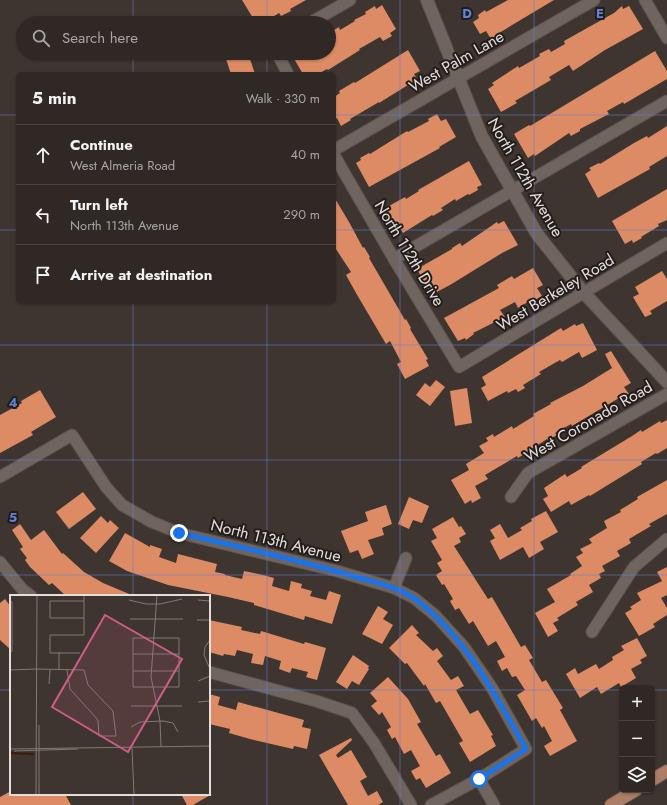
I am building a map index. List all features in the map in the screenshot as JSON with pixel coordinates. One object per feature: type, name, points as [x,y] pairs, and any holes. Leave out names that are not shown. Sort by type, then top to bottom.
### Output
[{"type":"main road","points":[[655,778],[667,771]]},
{"type":"main road","points":[[611,805],[631,793]]},
{"type":"street","points":[[322,16],[350,0]]},
{"type":"street","name":"North 112th Avenue","points":[[427,0],[482,137],[537,234],[584,293],[667,382]]},
{"type":"street","name":"West Palm Lane","points":[[336,149],[594,0]]},
{"type":"street","points":[[645,0],[667,38]]},
{"type":"street","points":[[281,60],[287,72]]},
{"type":"street","points":[[394,259],[667,101]]},
{"type":"street","name":"North 112th Drive","points":[[336,158],[459,367]]},
{"type":"street","name":"West Berkeley Road","points":[[459,367],[667,243]]},
{"type":"street","name":"West Coronado Road","points":[[511,497],[528,474],[667,394]]},
{"type":"street","name":"North 113th Avenue","points":[[0,477],[72,436],[106,487],[122,505],[152,522],[179,533],[329,569],[394,588],[414,598],[436,616],[464,647],[492,688],[526,749],[479,779]]},
{"type":"street","points":[[592,632],[634,567],[667,539]]},
{"type":"street","points":[[394,588],[406,558]]},
{"type":"street","points":[[0,562],[22,589],[30,595]]},
{"type":"street","points":[[210,672],[316,701],[352,713],[374,744],[410,805]]},
{"type":"street","points":[[431,805],[479,779],[494,805]]},
{"type":"building","points":[[242,0],[306,0],[281,16],[279,13],[274,16],[252,16]]},
{"type":"building","points":[[508,0],[554,0],[491,39],[486,31],[480,34],[473,22],[479,18],[478,15],[485,10],[486,12]]},
{"type":"building","points":[[382,5],[396,29],[390,33],[392,36],[383,41],[380,37],[328,70],[327,69],[322,72],[302,72],[295,60],[336,60],[336,29],[339,27],[340,30],[366,14],[365,12],[375,6],[376,9]]},
{"type":"building","points":[[622,6],[623,9],[629,6],[643,29],[605,50],[573,71],[569,65],[549,77],[551,80],[515,101],[517,103],[501,112],[488,89],[494,85],[492,83],[518,66],[519,68],[540,56],[539,54],[549,49],[551,52],[565,44],[564,41],[614,13]]},
{"type":"building","points":[[408,50],[420,71],[414,74],[418,81],[409,87],[408,85],[350,119],[351,120],[341,126],[337,118],[336,119],[336,96],[340,93],[339,91],[354,82],[355,83]]},
{"type":"building","points":[[655,51],[667,71],[667,79],[624,104],[623,102],[607,111],[609,114],[580,129],[580,131],[571,136],[569,133],[535,156],[534,154],[528,158],[514,134],[529,125],[530,126]]},
{"type":"building","points":[[226,60],[250,60],[254,72],[230,72]]},
{"type":"building","points":[[437,114],[441,121],[446,119],[456,137],[439,147],[440,148],[369,187],[356,163],[361,160],[360,158],[369,153],[370,154],[407,131],[408,132],[429,121],[428,119]]},
{"type":"building","points":[[667,126],[667,156],[649,167],[650,169],[598,198],[585,174],[591,170],[589,168],[599,163],[600,164],[634,143],[647,136],[648,138]]},
{"type":"building","points":[[469,161],[482,185],[477,187],[478,190],[456,201],[455,199],[441,208],[443,210],[403,233],[398,224],[392,228],[382,210],[405,197],[406,199],[419,191],[418,190]]},
{"type":"building","points":[[667,189],[667,220],[658,224],[659,226],[641,237],[642,238],[633,243],[632,240],[625,244],[612,221]]},
{"type":"building","points":[[336,200],[405,320],[406,319],[411,328],[410,329],[428,359],[426,360],[429,366],[405,379],[397,364],[401,362],[390,341],[386,344],[346,275],[351,272],[336,249]]},
{"type":"building","points":[[504,221],[518,245],[431,295],[417,269],[460,243],[462,246],[497,222],[498,224]]},
{"type":"building","points":[[533,268],[543,285],[537,288],[542,296],[532,302],[531,300],[518,308],[515,302],[500,310],[505,317],[473,333],[474,334],[466,340],[465,338],[458,341],[444,318],[499,288],[497,285],[512,276],[514,279]]},
{"type":"building","points":[[662,271],[667,279],[667,301],[650,311],[652,314],[645,317],[633,297],[639,294],[635,287]]},
{"type":"building","points":[[583,323],[597,350],[582,358],[579,352],[562,362],[560,360],[539,372],[541,374],[523,385],[525,388],[518,392],[516,389],[508,393],[507,391],[488,401],[481,388],[486,385],[482,377],[561,328],[563,331],[575,324],[576,326]]},
{"type":"building","points":[[611,351],[631,383],[624,387],[629,394],[620,399],[619,398],[572,426],[571,424],[555,433],[557,435],[548,440],[547,439],[518,458],[517,456],[485,475],[488,479],[475,486],[481,498],[472,503],[471,500],[465,504],[451,480],[469,470],[466,464],[484,453],[479,446],[488,441],[486,438],[493,434],[494,437],[512,426],[513,429],[534,416],[533,414],[551,404],[550,403],[583,386],[612,368],[605,354]]},
{"type":"building","points":[[436,380],[445,387],[430,406],[416,395],[425,383],[430,387]]},
{"type":"building","points":[[467,388],[472,423],[455,426],[450,391]]},
{"type":"building","points":[[40,390],[56,417],[31,432],[33,435],[0,453],[0,415],[22,403],[21,401]]},
{"type":"building","points":[[667,420],[667,448],[641,462],[642,464],[590,496],[589,495],[571,505],[569,501],[551,512],[543,499],[548,496],[544,488],[565,474],[567,477],[641,430],[642,432],[660,421],[661,423]]},
{"type":"building","points":[[667,480],[667,514],[649,524],[651,526],[629,539],[631,543],[617,551],[620,556],[602,566],[605,571],[599,574],[601,578],[589,585],[593,592],[576,602],[578,605],[557,618],[559,620],[553,623],[558,631],[548,637],[535,613],[555,602],[547,589],[571,575],[570,574],[582,566],[576,557],[583,553],[580,549],[592,543],[589,539],[607,528],[604,521],[621,512],[620,510],[638,499],[637,497]]},
{"type":"building","points":[[83,492],[96,509],[69,529],[56,512]]},
{"type":"building","points":[[409,497],[429,506],[422,523],[413,520],[409,529],[398,524]]},
{"type":"building","points":[[386,505],[392,524],[382,528],[384,535],[368,540],[374,554],[362,559],[358,550],[350,553],[341,531],[368,521],[365,512]]},
{"type":"building","points":[[546,511],[558,532],[540,542],[544,549],[529,558],[523,547],[500,560],[490,541],[495,538],[490,530],[500,524],[508,538],[522,530],[520,528],[532,521],[531,519]]},
{"type":"building","points":[[101,516],[108,523],[110,520],[119,528],[96,553],[80,538]]},
{"type":"building","points":[[453,517],[459,527],[461,526],[466,534],[459,538],[461,542],[454,546],[488,599],[492,597],[521,647],[525,645],[533,658],[529,660],[542,682],[546,680],[563,708],[560,710],[577,741],[550,756],[544,746],[552,741],[544,726],[542,728],[536,718],[532,721],[517,695],[525,690],[516,676],[512,677],[507,668],[502,671],[497,661],[505,657],[496,641],[488,646],[473,621],[469,624],[459,608],[455,610],[450,601],[453,599],[444,584],[442,585],[436,575],[442,571],[437,563],[442,560],[431,541],[437,538],[432,529]]},
{"type":"building","points":[[20,524],[31,540],[44,530],[62,554],[63,553],[84,572],[103,583],[132,595],[65,595],[52,583],[49,585],[30,567],[25,560],[27,558],[20,549],[23,547],[12,530]]},
{"type":"building","points":[[125,533],[150,547],[150,545],[162,549],[159,557],[176,563],[178,554],[217,564],[215,572],[225,575],[242,579],[244,571],[263,575],[274,578],[272,586],[289,591],[291,581],[302,584],[301,588],[312,591],[310,596],[326,600],[329,591],[341,595],[332,624],[305,616],[304,620],[254,605],[254,603],[168,585],[127,571],[109,561]]},
{"type":"building","points":[[667,567],[667,595],[661,598],[667,608],[667,615],[653,624],[655,627],[639,636],[625,613],[632,609],[630,607],[641,600],[637,593],[662,581],[657,572]]},
{"type":"building","points":[[5,599],[10,606],[10,649],[0,640],[0,603]]},
{"type":"building","points":[[378,606],[388,612],[383,619],[393,625],[382,644],[362,634]]},
{"type":"building","points":[[210,620],[242,627],[241,630],[260,634],[261,631],[304,644],[305,642],[326,648],[317,680],[306,677],[308,672],[292,668],[290,673],[279,669],[281,661],[265,656],[263,665],[251,663],[253,654],[237,650],[235,656],[224,654],[223,656],[210,652]]},
{"type":"building","points":[[412,625],[419,633],[416,635],[433,651],[437,648],[443,656],[437,661],[451,680],[458,676],[464,686],[456,690],[470,714],[478,710],[493,735],[491,736],[496,746],[470,762],[459,743],[463,741],[440,701],[436,703],[425,684],[424,686],[407,663],[405,664],[389,648]]},
{"type":"building","points":[[637,638],[647,656],[640,660],[642,663],[631,669],[636,678],[624,685],[620,685],[619,683],[601,694],[597,687],[580,698],[566,674],[575,668],[578,674],[596,664],[599,669],[613,660],[612,657],[624,650],[621,646]]},
{"type":"building","points":[[353,655],[369,666],[369,669],[359,685],[352,681],[347,689],[336,682]]},
{"type":"building","points":[[388,677],[408,699],[421,722],[417,724],[436,756],[440,754],[451,773],[426,788],[420,778],[416,780],[411,771],[420,766],[411,750],[404,754],[395,737],[392,739],[387,730],[391,727],[382,712],[379,715],[371,706],[377,701],[370,693]]},
{"type":"building","points":[[210,694],[220,697],[218,705],[236,710],[238,702],[304,720],[302,727],[311,729],[307,749],[294,746],[293,749],[229,733],[230,729],[210,724]]},
{"type":"building","points":[[351,738],[352,740],[336,755],[338,758],[351,750],[367,777],[360,781],[368,796],[377,791],[383,802],[378,805],[348,805],[319,755]]},
{"type":"building","points":[[10,792],[10,795],[66,795],[71,805],[0,805],[0,797]]},
{"type":"building","points":[[212,794],[193,805],[187,805],[182,795]]},
{"type":"route","points":[[179,533],[337,571],[394,588],[414,598],[436,616],[464,647],[492,688],[526,749],[479,779]]}]
